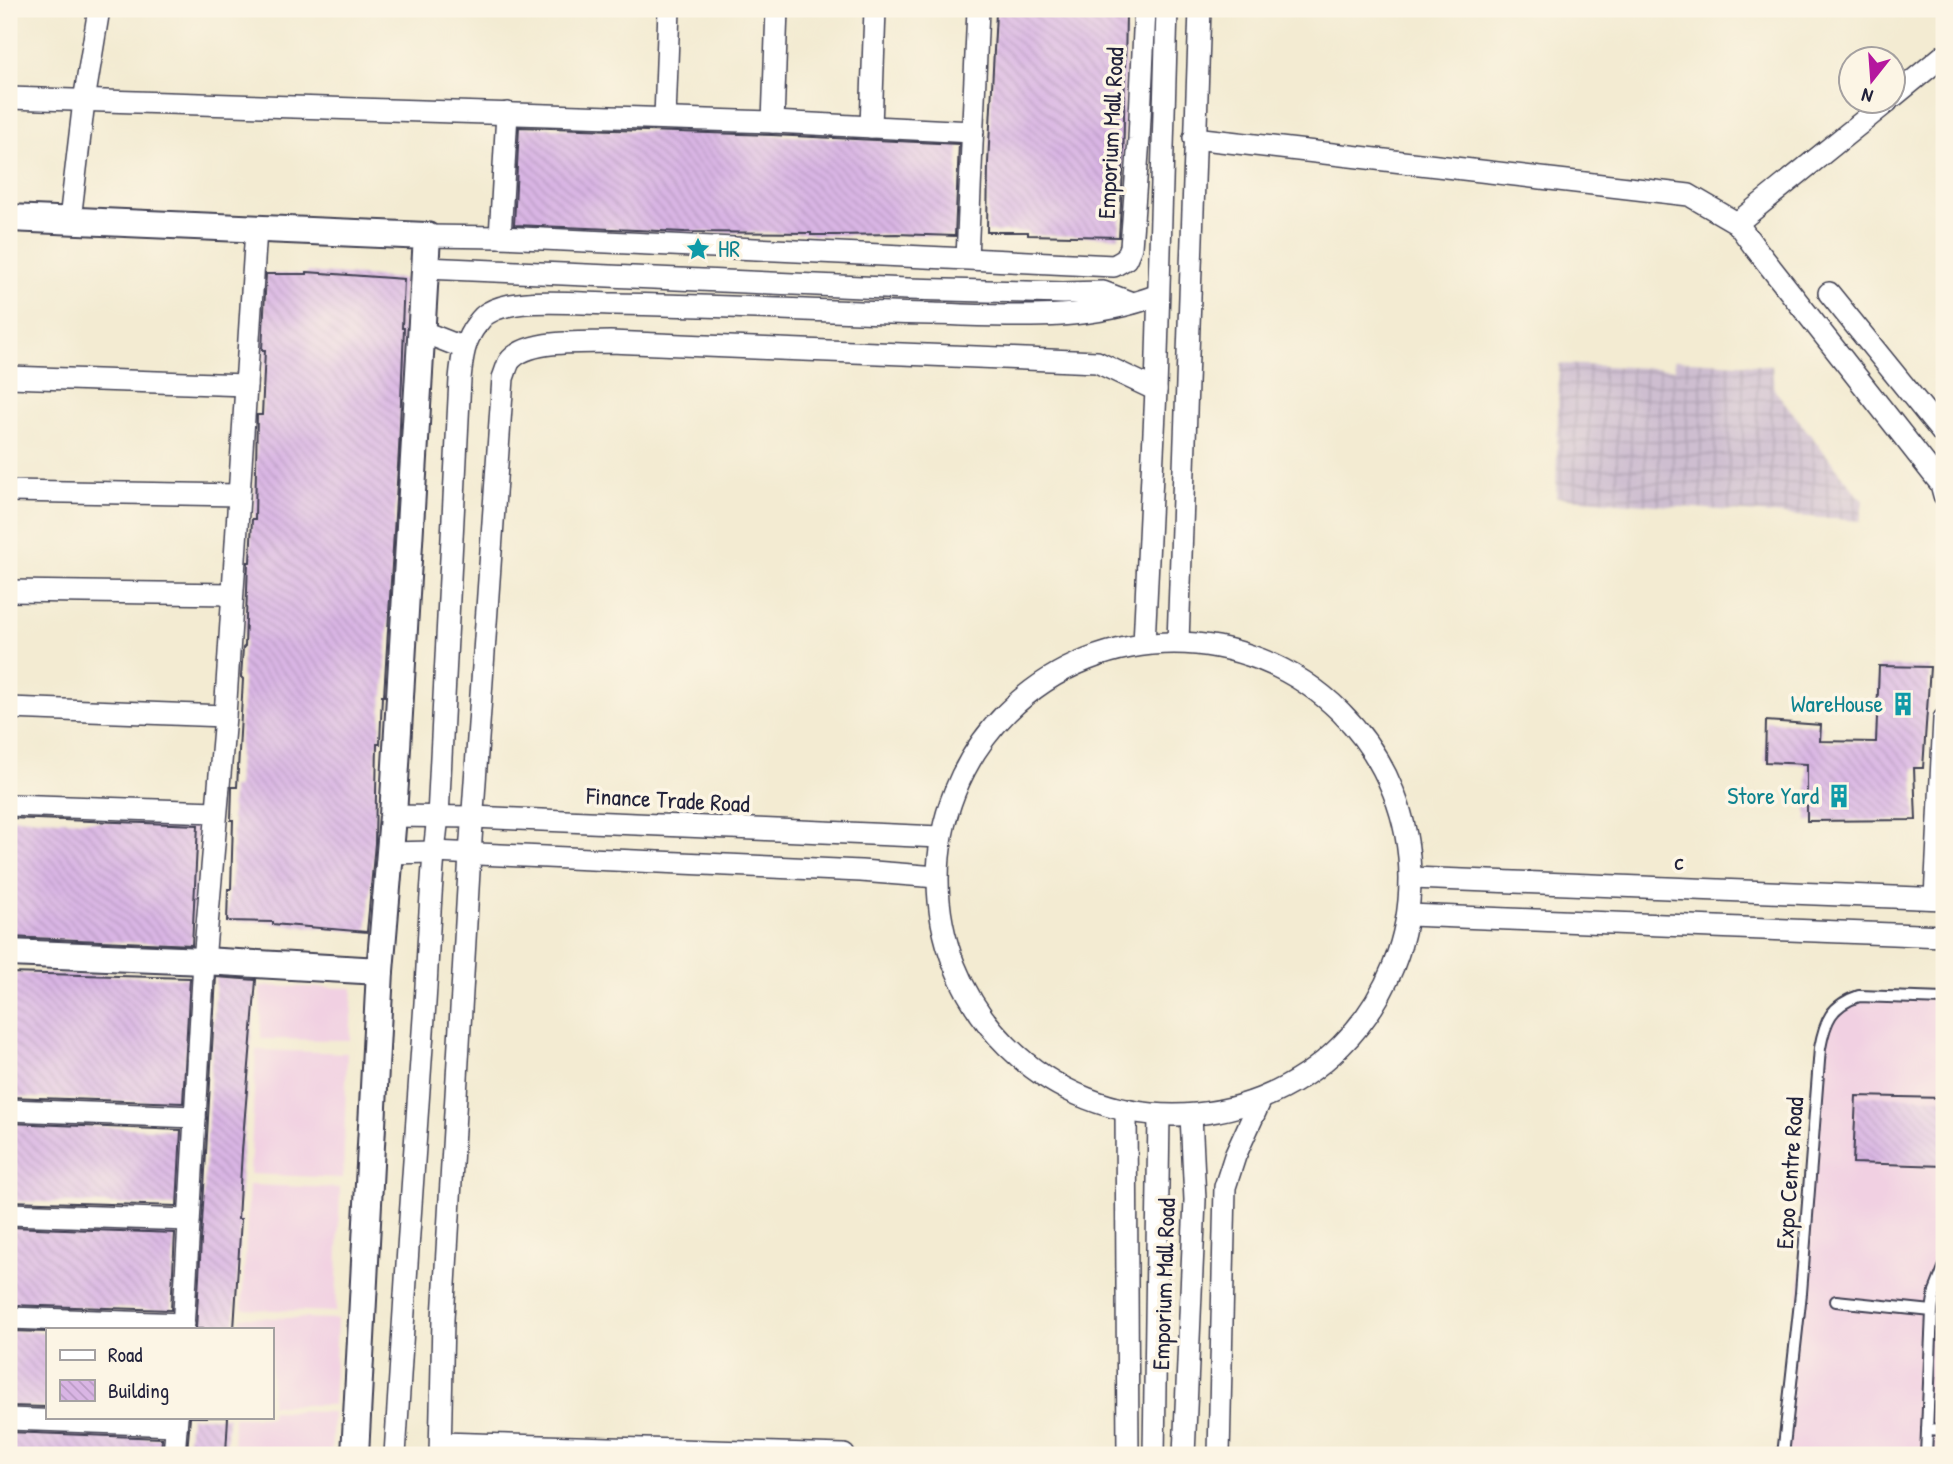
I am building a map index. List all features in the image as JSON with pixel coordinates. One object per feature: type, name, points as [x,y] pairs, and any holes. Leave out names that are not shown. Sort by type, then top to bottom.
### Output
[{"type":"street","points":[[70,220],[84,101],[99,9]]},
{"type":"street","points":[[665,118],[669,9]]},
{"type":"street","points":[[773,122],[777,9]]},
{"type":"street","points":[[871,127],[875,9]]},
{"type":"street","points":[[9,218],[967,258],[978,9]]},
{"type":"street","name":"Emporium Mall Road","points":[[967,258],[1114,266],[1126,259],[1131,247],[1139,139],[1144,9]]},
{"type":"street","points":[[1144,644],[1156,390],[1167,9]]},
{"type":"street","points":[[1178,642],[1200,9]]},
{"type":"street","points":[[1908,85],[1944,55]]},
{"type":"street","points":[[9,98],[665,118],[973,132]]},
{"type":"street","points":[[500,237],[507,114]]},
{"type":"street","points":[[1737,223],[1870,116]]},
{"type":"street","points":[[1194,138],[1689,195],[1737,223],[1941,484],[1944,495]]},
{"type":"street","points":[[9,1318],[184,1327],[205,961],[225,716],[256,229]]},
{"type":"street","points":[[355,1455],[380,971],[393,816],[426,236]]},
{"type":"street","points":[[425,268],[907,289],[1103,292],[1134,304]]},
{"type":"street","points":[[1829,293],[1944,435]]},
{"type":"street","points":[[395,1455],[433,852],[438,817],[460,379],[464,348],[471,331],[486,313],[507,305],[533,303],[1028,316],[1075,315],[1134,304],[1158,295]]},
{"type":"street","points":[[421,331],[464,348]]},
{"type":"street","points":[[844,1455],[440,1449],[444,1306],[503,377],[509,362],[521,352],[542,345],[610,342],[1097,362],[1156,390]]},
{"type":"street","points":[[9,377],[246,385]]},
{"type":"street","points":[[9,491],[239,495]]},
{"type":"street","points":[[9,591],[232,594]]},
{"type":"street","points":[[1178,642],[1239,651],[1295,675],[1343,713],[1380,761],[1404,817],[1412,878],[1409,915],[1392,974],[1360,1027],[1315,1070],[1261,1099],[1191,1115],[1159,1115],[1126,1110],[1074,1093],[1028,1065],[989,1027],[961,981],[943,930],[937,877],[940,837],[958,780],[990,729],[1033,688],[1086,659],[1144,644],[1178,642]]},
{"type":"street","points":[[9,708],[225,716]]},
{"type":"street","points":[[1940,899],[1944,719]]},
{"type":"street","points":[[9,805],[216,812]]},
{"type":"street","name":"Finance Trade Road","points":[[393,816],[940,837]]},
{"type":"street","points":[[389,853],[433,852],[861,871],[937,877]]},
{"type":"street","name":"c","points":[[1412,878],[1940,899]]},
{"type":"street","points":[[1409,915],[1944,936]]},
{"type":"street","points":[[9,953],[380,971]]},
{"type":"street","points":[[1219,1455],[1225,1186],[1235,1156],[1261,1099]]},
{"type":"street","points":[[9,1110],[195,1117]]},
{"type":"street","points":[[1126,1110],[1128,1455]]},
{"type":"street","points":[[1154,1455],[1159,1115]]},
{"type":"street","name":"Emporium Mall Road","points":[[1184,1455],[1195,1200],[1191,1115]]},
{"type":"street","points":[[9,1214],[189,1220]]},
{"type":"street","points":[[9,1419],[177,1421],[174,1455]]},
{"type":"lane","name":"Expo Centre Road","points":[[1783,1455],[1801,1293],[1823,1032],[1837,1007],[1859,996],[1944,999]]},
{"type":"lane","points":[[1926,1455],[1932,1311],[1935,1291],[1944,1268]]},
{"type":"lane","points":[[1836,1301],[1932,1311]]},
{"type":"lane","points":[[1927,1429],[1944,1430]]},
{"type":"shaded area","points":[[1674,360],[1772,366],[1774,389],[1863,501],[1860,521],[1556,497],[1559,364],[1675,369]]},
{"type":"shaded area","points":[[260,986],[353,988],[350,1040],[261,1039]]},
{"type":"shaded area","points":[[1849,999],[1944,999],[1944,1455],[1783,1455],[1823,1032]]},
{"type":"shaded area","points":[[256,1050],[347,1053],[343,1178],[250,1174]]},
{"type":"shaded area","points":[[249,1185],[340,1188],[336,1312],[242,1309]]},
{"type":"shaded area","points":[[241,1317],[337,1319],[333,1405],[273,1405],[273,1328],[240,1328]]},
{"type":"shaded area","points":[[273,1411],[333,1412],[331,1455],[233,1455],[234,1418],[273,1418]]},
{"type":"building","points":[[1039,11],[1126,14],[1119,237],[987,232],[996,13]]},
{"type":"building","points":[[519,127],[959,144],[955,236],[685,232],[514,225]]},
{"type":"building","points":[[307,272],[404,279],[399,450],[384,696],[380,744],[377,744],[375,843],[367,932],[273,922],[227,921],[228,889],[231,889],[232,787],[237,787],[248,562],[252,519],[255,519],[257,415],[262,415],[266,274]]},
{"type":"building","points":[[1879,666],[1930,667],[1923,768],[1914,768],[1916,820],[1807,821],[1807,764],[1765,762],[1766,721],[1821,725],[1820,741],[1876,742]]},
{"type":"building","points":[[9,818],[198,825],[192,945],[9,937]]},
{"type":"building","points":[[9,973],[190,978],[183,1103],[9,1097]]},
{"type":"building","points":[[216,977],[256,980],[242,1151],[234,1328],[196,1328]]},
{"type":"building","points":[[1856,1096],[1944,1098],[1944,1166],[1853,1163]]},
{"type":"building","points":[[9,1123],[181,1130],[177,1206],[9,1201]]},
{"type":"building","points":[[9,1227],[175,1233],[171,1310],[9,1305]]},
{"type":"building","points":[[11,1331],[46,1332],[46,1407],[9,1406]]},
{"type":"building","points":[[190,1418],[228,1418],[226,1453],[187,1452]]},
{"type":"building","points":[[9,1432],[162,1438],[161,1455],[9,1455]]},
{"type":"place","name":"HR","points":[[698,249]]},
{"type":"place","name":"WareHouse","points":[[1903,704]]},
{"type":"place","name":"Store Yard","points":[[1839,796]]}]
